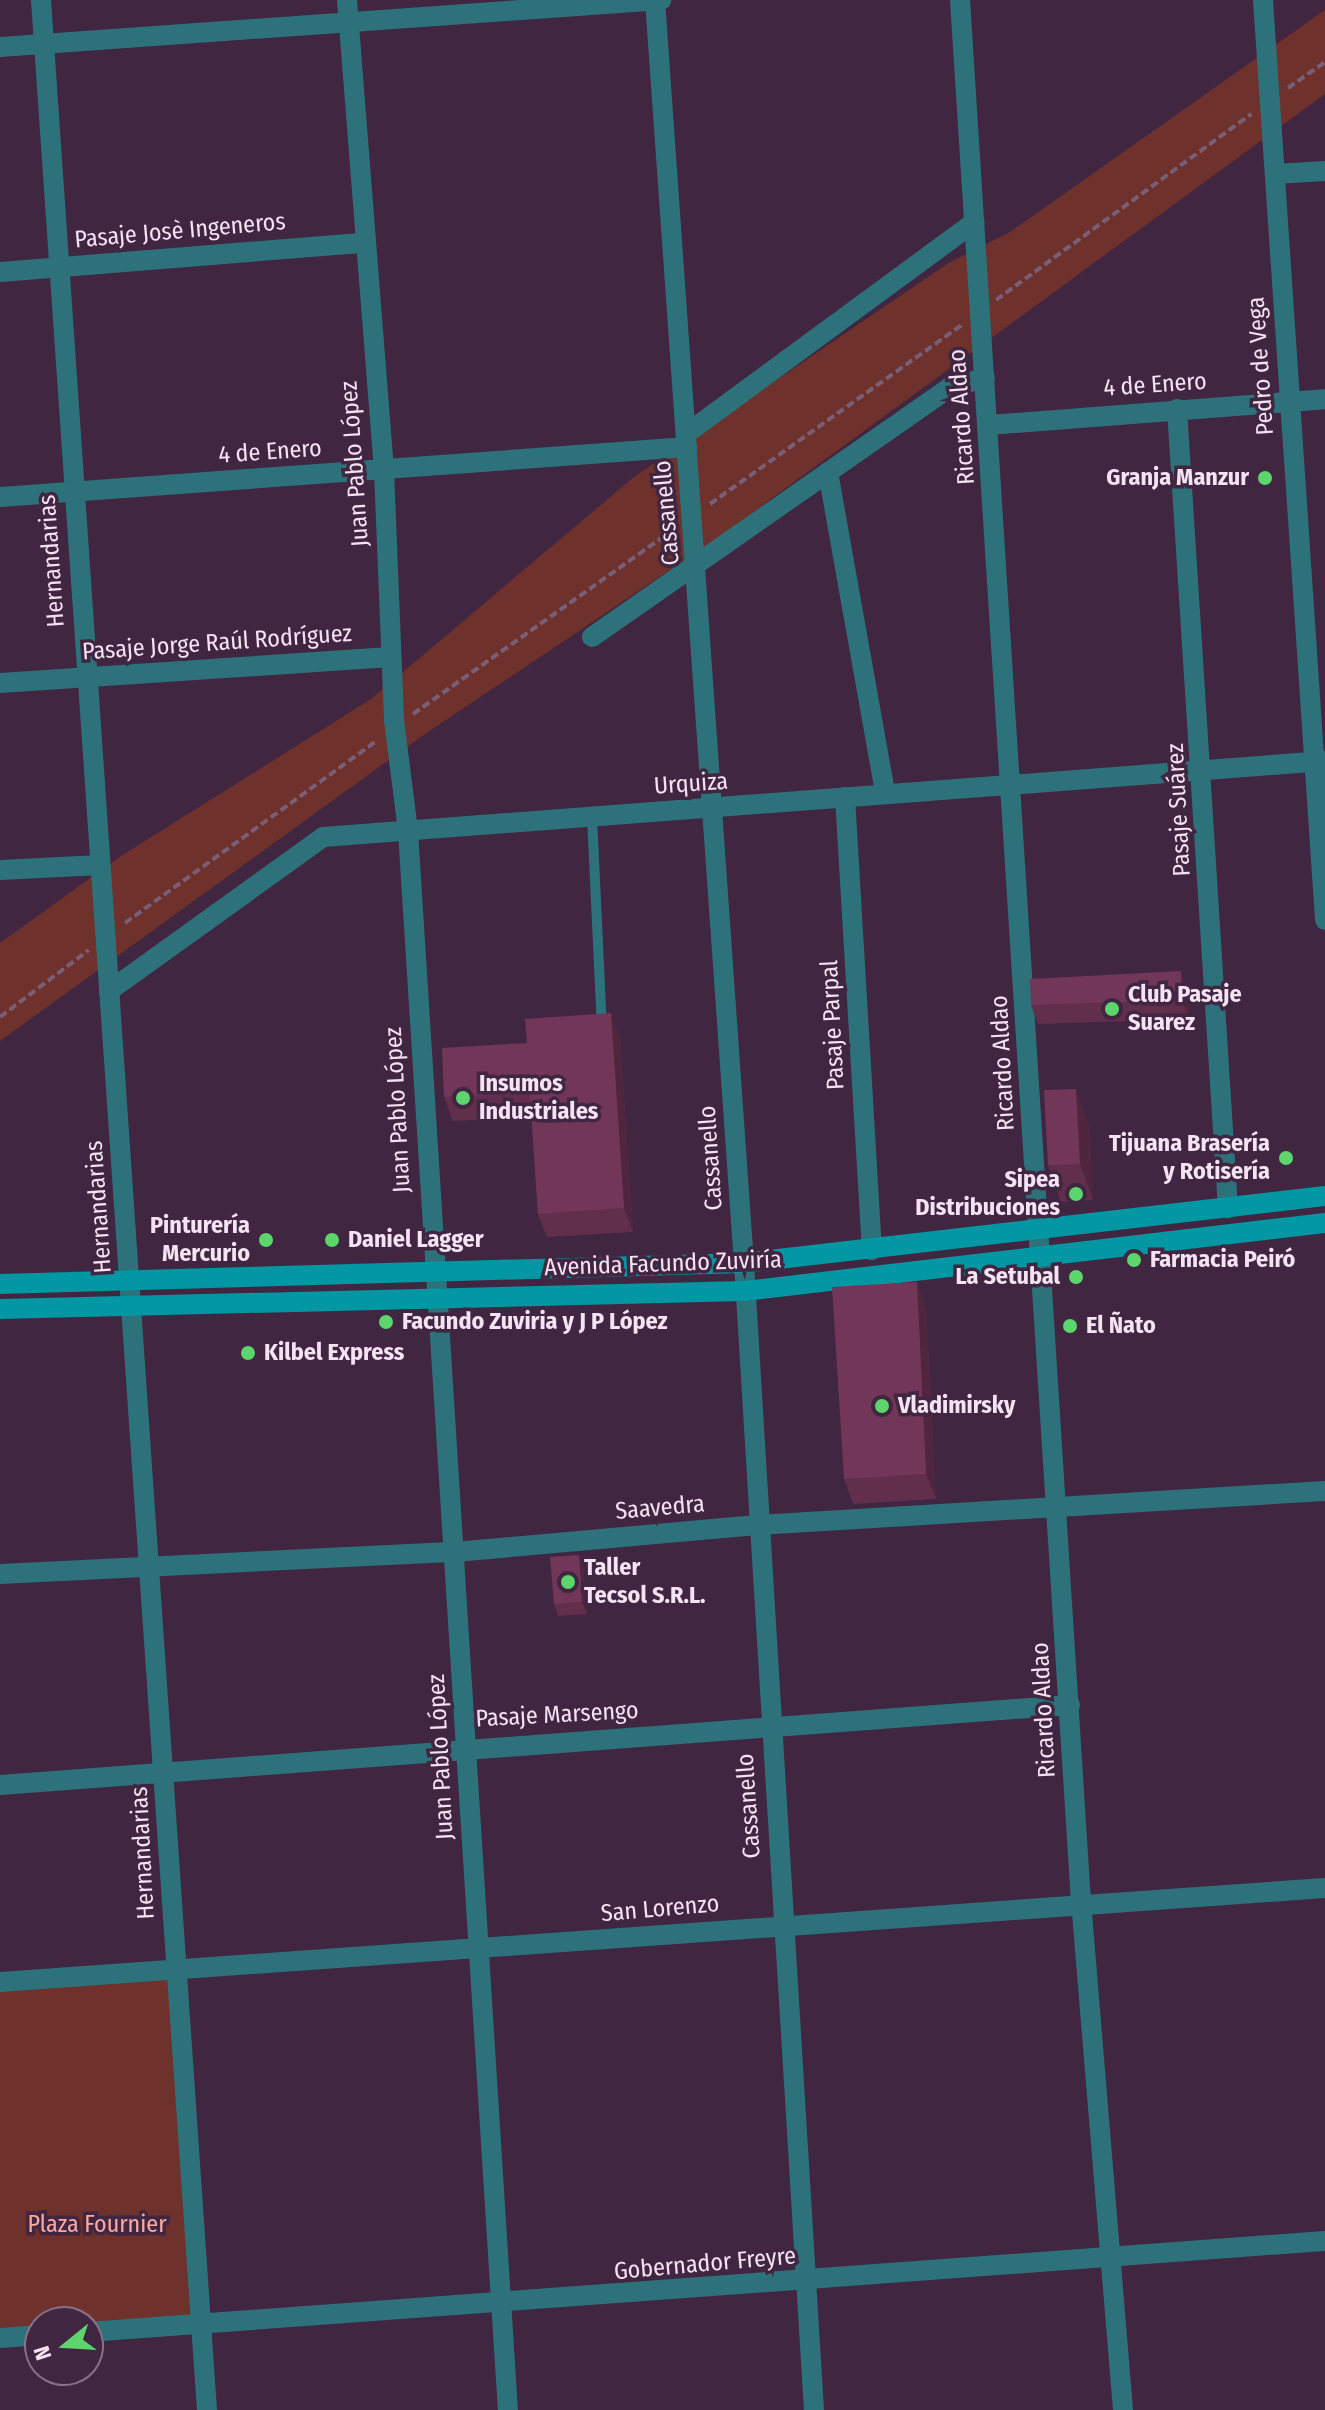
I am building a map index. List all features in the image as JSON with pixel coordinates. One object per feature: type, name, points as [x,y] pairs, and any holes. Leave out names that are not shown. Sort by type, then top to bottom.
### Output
[{"type":"main road","name":"Avenida Facundo Zuviría","points":[[0,1284],[744,1263],[1325,1196]]},
{"type":"main road","name":"Avenida Facundo Zuviría","points":[[0,1309],[437,1296],[745,1291],[1325,1223]]},
{"type":"street","name":"Hernandarias","points":[[41,0],[207,2410]]},
{"type":"street","points":[[0,47],[348,10],[657,0]]},
{"type":"street","name":"Cassanello","points":[[657,0],[744,1263],[769,1728],[809,2281],[814,2410]]},
{"type":"street","name":"Ricardo Aldao","points":[[960,0],[1015,782],[1038,1230],[1060,1504],[1081,1901],[1113,2256],[1123,2410]]},
{"type":"street","name":"Pedro de Vega","points":[[1263,0],[1289,402],[1320,762],[1325,920]]},
{"type":"street","name":"Juan Pablo López","points":[[348,10],[384,470],[394,728],[408,831],[433,1271],[468,1746],[508,2410]]},
{"type":"street","points":[[1275,174],[1325,171]]},
{"type":"street","points":[[686,441],[975,222]]},
{"type":"street","name":"Pasaje Josè Ingeneros","points":[[0,272],[364,243]]},
{"type":"street","points":[[592,637],[950,387],[985,378]]},
{"type":"street","name":"4 de Enero","points":[[989,425],[1325,399]]},
{"type":"street","name":"Pasaje Suárez","points":[[1177,409],[1203,768],[1228,1208]]},
{"type":"street","name":"4 de Enero","points":[[0,497],[384,470],[686,441]]},
{"type":"street","points":[[828,472],[885,793]]},
{"type":"street","name":"Pasaje Jorge Raúl Rodríguez","points":[[0,683],[390,657]]},
{"type":"street","name":"Urquiza","points":[[109,991],[307,845],[408,831],[1015,782],[1320,762]]},
{"type":"street","name":"Pasaje Parpal","points":[[845,797],[872,1250]]},
{"type":"street","points":[[0,870],[100,865]]},
{"type":"street","name":"Saavedra","points":[[0,1574],[455,1552],[757,1525],[1060,1504],[1325,1491]]},
{"type":"street","name":"Pasaje Marsengo","points":[[0,1785],[468,1746],[769,1728],[1070,1705]]},
{"type":"street","name":"San Lorenzo","points":[[0,1982],[478,1951],[1081,1901],[1325,1888]]},
{"type":"street","name":"Gobernador Freyre","points":[[104,2331],[502,2307],[1325,2241]]},
{"type":"street","points":[[0,2338],[24,2336]]},
{"type":"lane","points":[[592,817],[602,1026]]},
{"type":"path","points":[[0,1017],[394,728],[1325,62]]},
{"type":"green space","points":[[1325,10],[1325,94],[719,537],[422,736],[0,1041],[0,943],[121,856],[371,699],[634,477],[947,264],[1010,232]]},
{"type":"green space","name":"Plaza Fournier","points":[[175,1970],[201,2324],[104,2323],[104,2306],[24,2306],[24,2336],[0,2338],[0,1982]]},
{"type":"building","points":[[1181,971],[1182,1000],[1031,1005],[1030,979]]},
{"type":"building","points":[[611,1013],[624,1208],[538,1214],[530,1093],[444,1097],[442,1048],[527,1043],[525,1019]]},
{"type":"building","points":[[1076,1089],[1080,1164],[1048,1165],[1044,1090]]},
{"type":"building","points":[[917,1282],[926,1474],[844,1479],[832,1287]]},
{"type":"building","points":[[579,1555],[582,1602],[554,1604],[550,1557]]},
{"type":"place","name":"Granja Manzur","points":[[1265,478]]},
{"type":"place","name":"Club Pasaje Suarez","points":[[1112,1009]]},
{"type":"place","name":"Insumos Industriales","points":[[463,1098]]},
{"type":"place","name":"Tijuana Brasería y Rotisería","points":[[1286,1158]]},
{"type":"place","name":"Sipea Distribuciones","points":[[1076,1194]]},
{"type":"place","name":"Pinturería Mercurio","points":[[266,1240]]},
{"type":"place","name":"Daniel Lagger","points":[[332,1240]]},
{"type":"place","name":"Farmacia Peiró","points":[[1134,1260]]},
{"type":"place","name":"La Setubal","points":[[1076,1277]]},
{"type":"place","name":"Facundo Zuviria y J P López","points":[[386,1322]]},
{"type":"place","name":"El Ñato","points":[[1070,1326]]},
{"type":"place","name":"Kilbel Express","points":[[248,1353]]},
{"type":"place","name":"Vladimirsky","points":[[882,1406]]},
{"type":"place","name":"Taller Tecsol S.R.L.","points":[[568,1582]]}]
